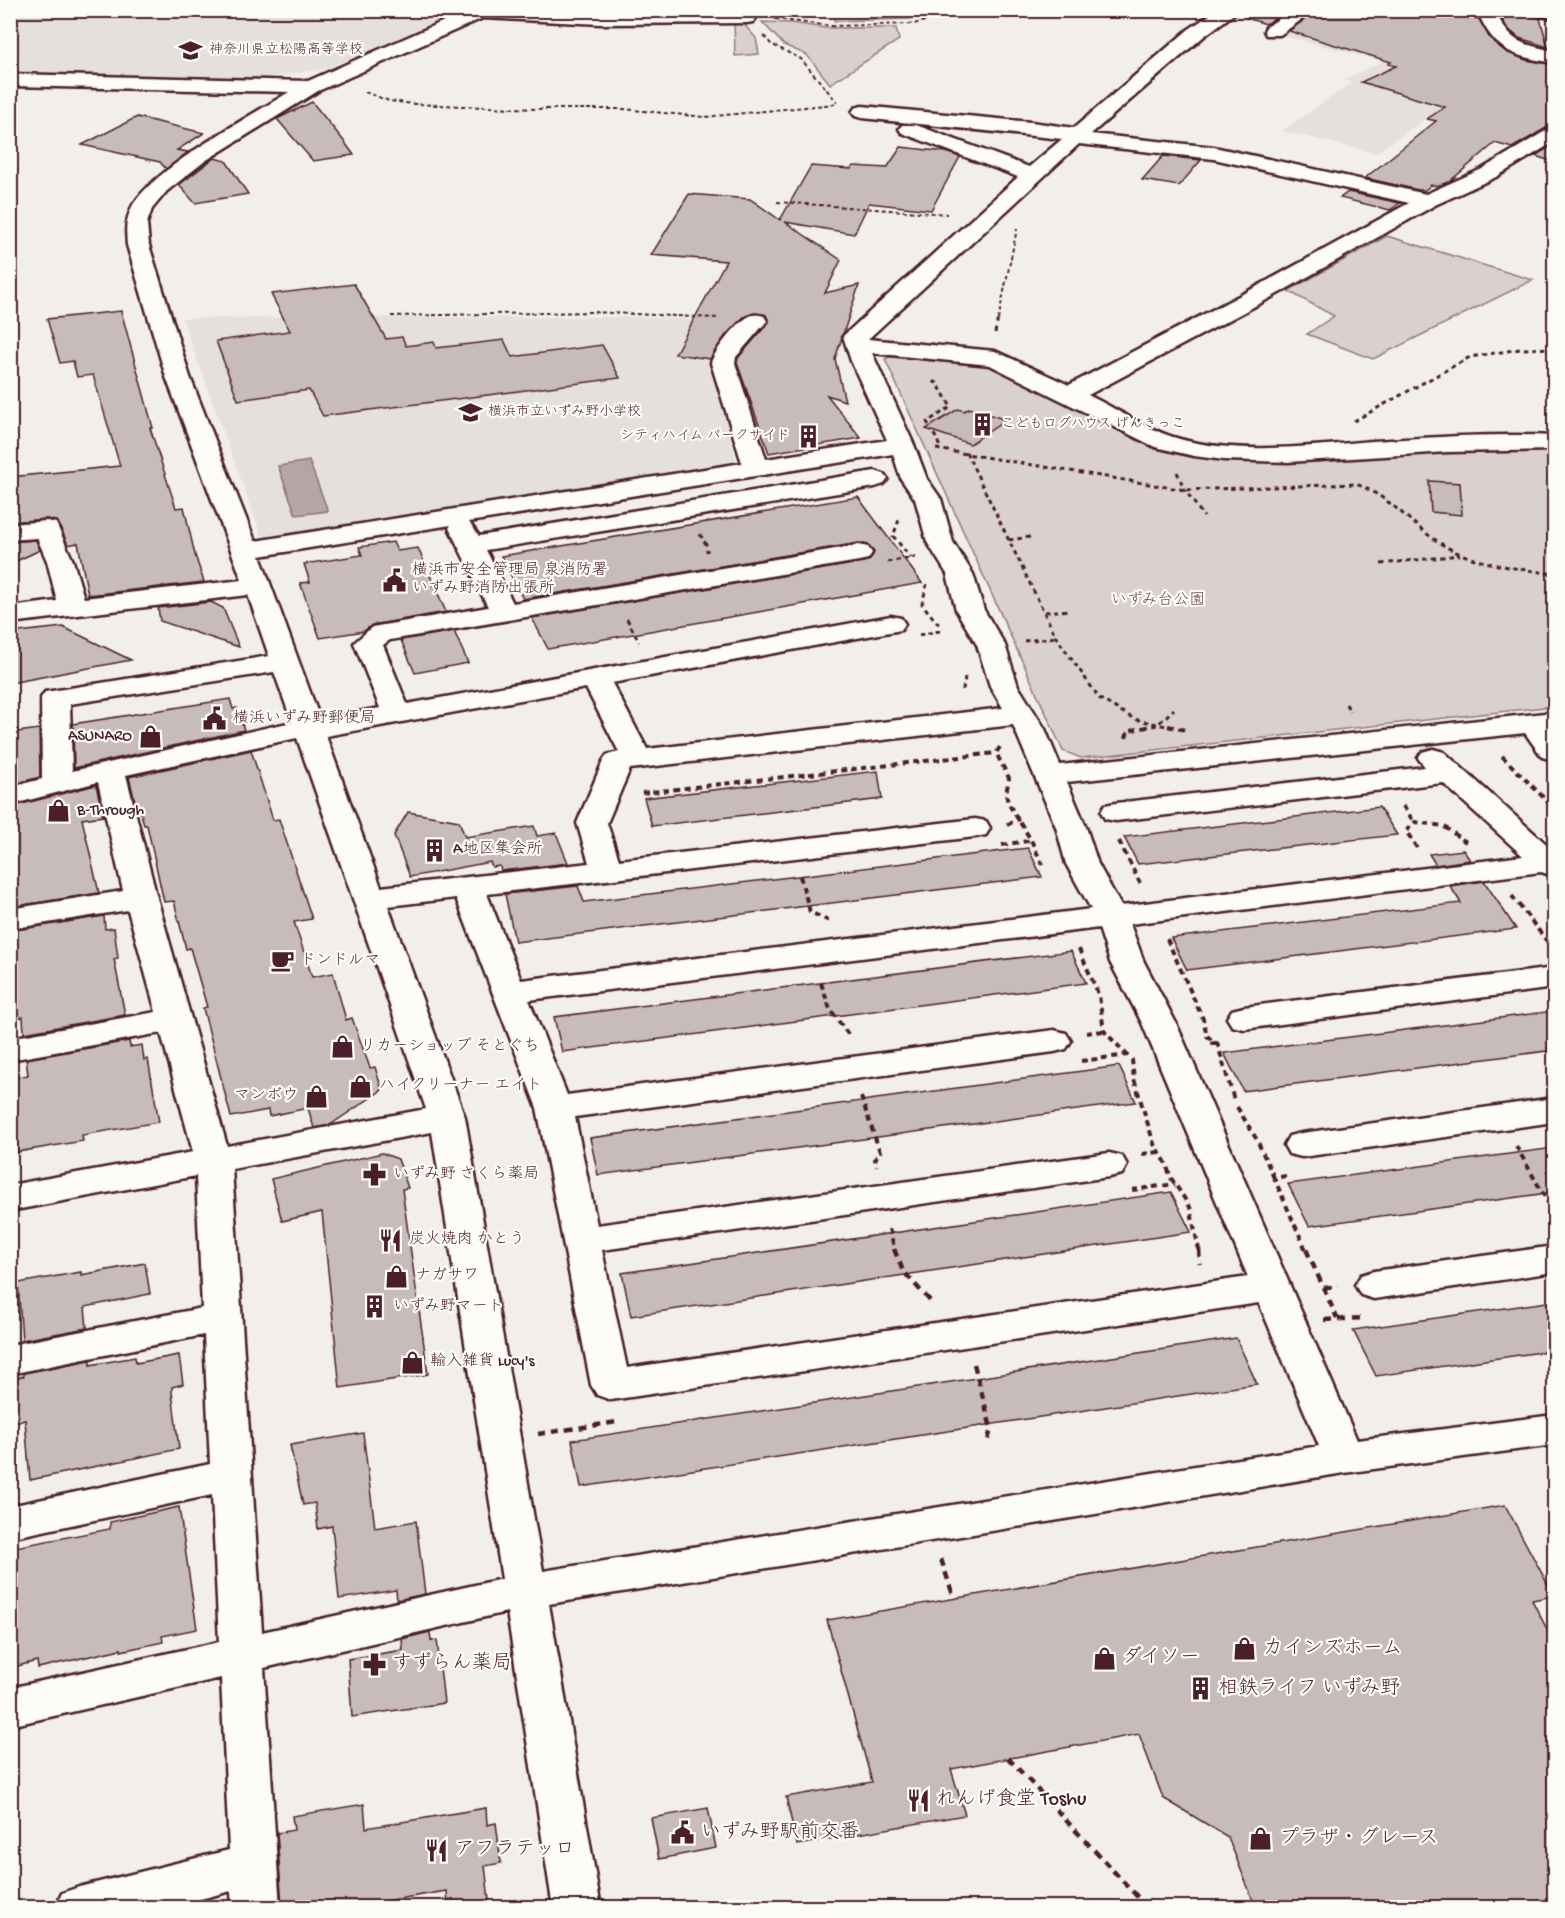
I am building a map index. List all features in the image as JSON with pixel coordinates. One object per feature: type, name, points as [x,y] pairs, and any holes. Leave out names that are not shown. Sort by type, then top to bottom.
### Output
[{"type":"street","points":[[1230,10],[1196,33],[1076,136],[928,267],[904,294],[855,336],[914,479],[928,499],[939,542],[960,574],[970,610],[991,645],[1004,686],[1030,729],[1071,827],[1082,864],[1111,916],[1127,962],[1170,1049],[1344,1457]]},
{"type":"street","points":[[1273,31],[1306,10]]},
{"type":"street","points":[[1486,10],[1495,31],[1517,49],[1554,57]]},
{"type":"street","points":[[1533,10],[1554,13]]},
{"type":"street","points":[[577,1908],[447,1117],[245,550],[178,377],[138,245],[136,223],[142,207],[160,187],[191,162],[311,87],[483,11],[601,19],[745,14]]},
{"type":"street","points":[[10,80],[311,87]]},
{"type":"street","points":[[1030,177],[972,151],[862,112],[1031,128],[1076,136],[1214,153],[1428,201]]},
{"type":"street","points":[[1069,395],[1264,292],[1428,201],[1489,173],[1554,134]]},
{"type":"street","points":[[756,321],[724,355],[723,363],[758,468],[776,495]]},
{"type":"street","points":[[857,345],[990,358],[1164,442],[1190,450],[1293,454],[1412,446],[1512,442],[1554,443]]},
{"type":"street","points":[[245,550],[902,446]]},
{"type":"street","points":[[471,545],[875,479]]},
{"type":"street","points":[[456,516],[504,612]]},
{"type":"street","points":[[10,532],[47,529],[60,561],[72,608]]},
{"type":"street","points":[[398,714],[368,643],[382,633],[859,552]]},
{"type":"street","points":[[10,615],[258,586]]},
{"type":"street","points":[[10,796],[110,770],[309,729],[891,624]]},
{"type":"street","points":[[57,783],[55,698],[286,663]]},
{"type":"street","points":[[595,678],[638,759]]},
{"type":"street","points":[[607,870],[592,823],[618,761],[1021,715]]},
{"type":"street","points":[[1049,775],[1544,722],[1553,751]]},
{"type":"street","points":[[1409,736],[1552,864]]},
{"type":"street","points":[[1167,763],[1188,803]]},
{"type":"street","points":[[79,1908],[254,1886],[213,1160],[141,898],[110,770]]},
{"type":"street","points":[[1115,822],[1188,803],[1450,773]]},
{"type":"street","points":[[370,898],[975,828]]},
{"type":"street","points":[[509,992],[1111,916],[1166,922],[1552,864]]},
{"type":"street","points":[[468,887],[555,1108],[610,1385],[1272,1287]]},
{"type":"street","points":[[10,919],[141,898]]},
{"type":"street","points":[[1236,1030],[1554,978]]},
{"type":"street","points":[[10,1049],[174,1020]]},
{"type":"street","points":[[555,1108],[1054,1041]]},
{"type":"street","points":[[1299,1160],[1554,1110]]},
{"type":"street","points":[[10,1198],[447,1117]]},
{"type":"street","points":[[581,1240],[1109,1165]]},
{"type":"street","points":[[1374,1285],[1554,1259]]},
{"type":"street","points":[[10,1360],[221,1317]]},
{"type":"street","points":[[10,1707],[524,1591],[1344,1457],[1554,1430]]},
{"type":"street","points":[[10,1522],[231,1475]]},
{"type":"path","points":[[745,14],[831,26],[914,24],[963,10]]},
{"type":"path","points":[[340,75],[369,94],[389,101],[414,104],[537,109],[623,109],[705,117],[782,111],[837,103],[801,59],[771,44],[745,14]]},
{"type":"path","points":[[990,358],[1030,177]]},
{"type":"path","points":[[777,202],[984,217]]},
{"type":"path","points":[[391,316],[592,312],[756,321]]},
{"type":"path","points":[[1293,454],[1470,357],[1490,352],[1554,348]]},
{"type":"path","points":[[913,351],[926,378],[937,383],[951,407],[927,422],[942,450]]},
{"type":"path","points":[[1191,731],[1134,719],[1100,699],[1056,637],[966,452],[1185,490],[1356,484],[1380,495],[1440,544],[1461,555],[1554,574]]},
{"type":"path","points":[[1176,473],[1204,517]]},
{"type":"path","points":[[875,479],[898,512],[899,523],[892,536],[916,564]]},
{"type":"path","points":[[686,510],[707,546],[707,557],[720,576]]},
{"type":"path","points":[[1009,540],[1030,537]]},
{"type":"path","points":[[1381,564],[1461,555]]},
{"type":"path","points":[[926,577],[928,588],[922,599],[924,609],[944,630]]},
{"type":"path","points":[[1045,612],[1070,610]]},
{"type":"path","points":[[626,618],[642,646]]},
{"type":"path","points":[[603,798],[996,753],[1000,749],[963,688],[966,671]]},
{"type":"path","points":[[1346,704],[1351,712],[1345,714],[1357,715]]},
{"type":"path","points":[[1157,725],[1174,709]]},
{"type":"path","points":[[1476,729],[1486,742],[1514,765],[1554,808]]},
{"type":"path","points":[[996,753],[1009,778],[1006,794],[1008,803],[1031,840],[1051,883],[1054,903],[1066,922],[1076,930],[1080,941],[1079,950],[1099,996],[1104,1031],[1132,1060],[1134,1079],[1154,1144],[1165,1161],[1171,1178],[1190,1207],[1198,1240],[1199,1260],[1212,1296]]},
{"type":"path","points":[[1115,822],[1166,922],[1165,935],[1203,1019],[1207,1036],[1216,1043],[1234,1103],[1257,1140],[1337,1318]]},
{"type":"path","points":[[793,849],[810,912],[830,921],[825,952],[830,1009],[857,1047],[865,1066]]},
{"type":"path","points":[[1170,1049],[1216,1043],[1236,1030]]},
{"type":"path","points":[[1524,1142],[1515,1143],[1554,1213]]},
{"type":"path","points":[[1274,1178],[1299,1160]]},
{"type":"path","points":[[960,1333],[975,1367],[991,1428],[988,1441]]},
{"type":"path","points":[[1008,1758],[1147,1907]]},
{"type":"path","points":[[1099,1908],[1147,1907]]},
{"type":"shaded area","name":"神奈川県立松陽高等学校","points":[[11,11],[461,11],[329,68],[257,79],[11,74]]},
{"type":"shaded area","points":[[1313,11],[1475,11],[1482,27],[1498,39],[1511,54],[1488,75],[1376,153],[1282,131],[1351,83],[1344,80],[1383,61],[1276,34]]},
{"type":"shaded area","name":"横浜市立いずみ野小学校","points":[[640,317],[740,323],[710,360],[737,463],[263,540],[182,318]]},
{"type":"shaded area","points":[[309,461],[328,511],[296,515],[278,466]]},
{"type":"green space","points":[[834,10],[942,11],[909,19],[834,21]]},
{"type":"green space","points":[[734,21],[741,21],[756,38],[759,54],[735,56]]},
{"type":"green space","points":[[762,22],[792,23],[825,28],[896,28],[899,40],[830,84],[807,55],[784,45]]},
{"type":"green space","points":[[1387,236],[1533,280],[1373,359],[1307,334],[1334,316],[1288,291]]},
{"type":"green space","name":"いずみ台公園","points":[[890,357],[989,366],[1155,447],[1180,455],[1281,461],[1441,451],[1554,449],[1554,706],[1081,758],[1063,751],[885,359]]},
{"type":"building","points":[[1247,10],[1288,10],[1266,24],[1246,18]]},
{"type":"building","points":[[1317,10],[1382,10],[1399,15],[1410,10],[1448,10],[1479,19],[1489,37],[1506,52],[1526,60],[1554,65],[1554,126],[1546,128],[1512,148],[1495,143],[1450,181],[1438,186],[1431,185],[1425,190],[1365,178],[1436,121],[1427,119],[1445,107],[1361,82],[1396,66],[1388,64],[1391,62],[1289,31]]},
{"type":"building","points":[[1499,13],[1524,14],[1540,18],[1548,47],[1519,38],[1507,28]]},
{"type":"building","points":[[312,102],[354,155],[313,161],[277,119]]},
{"type":"building","points":[[137,117],[204,133],[177,150],[188,152],[166,169],[160,162],[82,145]]},
{"type":"building","points":[[1554,144],[1554,162],[1535,156]]},
{"type":"building","points":[[901,147],[946,152],[960,157],[931,210],[869,203],[854,234],[785,222],[841,260],[825,293],[859,285],[835,359],[845,401],[827,395],[861,438],[769,453],[737,363],[738,358],[769,322],[766,315],[755,313],[744,317],[726,335],[710,359],[675,354],[726,261],[651,255],[689,194],[750,199],[780,220],[811,166],[851,169],[853,166],[887,168]]},
{"type":"building","points":[[1163,156],[1201,160],[1179,186],[1142,180]]},
{"type":"building","points":[[214,158],[226,161],[248,194],[195,203],[179,185]]},
{"type":"building","points":[[1348,192],[1400,203],[1390,210],[1340,198]]},
{"type":"building","points":[[354,284],[386,339],[402,337],[406,346],[434,342],[436,348],[504,340],[512,357],[602,345],[620,378],[323,416],[309,390],[238,400],[216,341],[290,331],[271,294]]},
{"type":"building","points":[[121,311],[153,428],[150,428],[176,508],[184,507],[204,582],[88,595],[78,543],[68,545],[58,522],[47,519],[10,522],[10,477],[120,466],[93,375],[77,377],[73,361],[60,363],[47,319]]},
{"type":"building","name":"こどもログハウス げんきっこ","points":[[969,408],[1006,420],[970,444],[926,429],[958,409],[964,411]]},
{"type":"building","points":[[1429,481],[1460,483],[1462,515],[1431,512]]},
{"type":"building","points":[[858,497],[922,583],[548,649],[532,618],[859,563],[870,560],[874,552],[868,545],[859,543],[523,599],[501,556]]},
{"type":"building","points":[[36,540],[40,550],[10,564],[10,542]]},
{"type":"building","points":[[393,542],[397,551],[418,548],[446,612],[372,625],[364,631],[320,638],[300,583],[310,582],[304,564],[362,555],[359,547]]},
{"type":"building","points":[[211,602],[223,608],[239,647],[160,621],[158,608]]},
{"type":"building","points":[[63,627],[131,660],[10,683],[10,633]]},
{"type":"building","points":[[454,631],[468,663],[415,673],[401,640]]},
{"type":"building","points":[[230,699],[233,709],[237,708],[244,730],[74,768],[73,724]]},
{"type":"building","points":[[39,729],[40,777],[10,785],[10,733]]},
{"type":"building","points":[[251,750],[273,820],[279,819],[312,919],[294,922],[312,977],[333,973],[346,1020],[352,1018],[370,1068],[375,1067],[382,1090],[330,1125],[314,1128],[308,1108],[269,1116],[268,1110],[231,1117],[203,1008],[207,1007],[190,948],[186,949],[174,901],[164,902],[147,825],[144,825],[140,809],[137,810],[129,777]]},
{"type":"building","points":[[878,771],[882,799],[652,826],[644,798]]},
{"type":"building","points":[[96,785],[103,816],[82,819],[99,893],[10,907],[10,807]]},
{"type":"building","points":[[1379,807],[1397,835],[1138,864],[1124,837]]},
{"type":"building","points":[[408,812],[459,821],[465,837],[534,826],[537,836],[556,833],[568,863],[501,871],[500,866],[492,867],[490,862],[410,877],[394,835]]},
{"type":"building","points":[[1028,848],[1042,877],[515,942],[505,894],[578,886],[584,902]]},
{"type":"building","points":[[1463,850],[1470,860],[1436,865],[1429,854]]},
{"type":"building","points":[[1484,881],[1516,929],[1187,970],[1171,938],[1461,903],[1450,886]]},
{"type":"building","points":[[104,916],[105,929],[114,928],[118,958],[114,959],[125,1015],[24,1033],[23,1017],[10,1019],[10,931]]},
{"type":"building","points":[[1071,951],[1086,983],[562,1052],[554,1017]]},
{"type":"building","points":[[1554,1011],[1554,1050],[1243,1091],[1224,1053]]},
{"type":"building","points":[[129,1041],[130,1047],[142,1045],[144,1060],[148,1059],[159,1122],[82,1135],[83,1141],[17,1152],[12,1078],[28,1075],[26,1059]]},
{"type":"building","points":[[1119,1066],[1136,1102],[598,1175],[590,1138]]},
{"type":"building","points":[[1554,1148],[1554,1192],[1309,1226],[1288,1184]]},
{"type":"building","name":"いずみ野マート","points":[[382,1153],[398,1159],[408,1188],[402,1189],[428,1374],[340,1388],[322,1212],[282,1221],[271,1179]]},
{"type":"building","points":[[1171,1192],[1191,1232],[631,1316],[622,1273]]},
{"type":"building","points":[[145,1263],[150,1294],[85,1307],[87,1328],[22,1340],[18,1283],[81,1272],[81,1275]]},
{"type":"building","points":[[1554,1301],[1554,1350],[1376,1376],[1353,1330]]},
{"type":"building","points":[[1236,1338],[1257,1384],[581,1487],[572,1440]]},
{"type":"building","points":[[179,1355],[183,1384],[172,1387],[172,1392],[179,1449],[30,1480],[25,1420],[10,1423],[10,1379],[24,1376],[24,1373],[90,1360],[90,1365],[135,1357],[136,1363]]},
{"type":"building","points":[[363,1433],[375,1528],[416,1521],[425,1594],[397,1600],[396,1590],[339,1599],[332,1526],[318,1529],[315,1503],[303,1505],[290,1445]]},
{"type":"building","name":"相鉄ライフ いずみ野","points":[[1505,1505],[1554,1596],[1532,1600],[1554,1643],[1554,1908],[1256,1908],[1228,1837],[1163,1798],[1139,1734],[951,1769],[965,1815],[797,1845],[786,1797],[872,1782],[827,1620]]},
{"type":"building","points":[[179,1507],[197,1629],[162,1636],[163,1642],[121,1651],[121,1649],[38,1668],[37,1661],[10,1668],[10,1548],[110,1529],[110,1522]]},
{"type":"building","points":[[430,1632],[431,1641],[437,1640],[444,1703],[352,1717],[348,1659],[403,1650],[402,1639]]},
{"type":"building","points":[[364,1804],[366,1828],[486,1808],[487,1825],[496,1823],[501,1863],[485,1866],[490,1908],[448,1908],[447,1891],[374,1903],[374,1908],[282,1908],[277,1833],[294,1830],[292,1816]]},
{"type":"building","name":"いずみ野駅前交番","points":[[708,1808],[716,1848],[659,1859],[651,1818]]},
{"type":"place","name":"神奈川県立松陽高等学校","points":[[191,50]]},
{"type":"place","name":"横浜市立いずみ野小学校","points":[[470,412]]},
{"type":"place","name":"こどもログハウス げんきっこ","points":[[983,424]]},
{"type":"place","name":"シティハイム パークサイド","points":[[808,436]]},
{"type":"place","name":"横浜市安全管理局 泉消防署 いずみ野消防出張所","points":[[394,580]]},
{"type":"place","name":"横浜いずみ野郵便局","points":[[215,719]]},
{"type":"place","name":"ASUNARO","points":[[150,737]]},
{"type":"place","name":"B-Through","points":[[59,811]]},
{"type":"place","name":"A地区集会所","points":[[435,850]]},
{"type":"place","name":"ドンドルマ","points":[[282,961]]},
{"type":"place","name":"リカーショップ そとぐち","points":[[342,1047]]},
{"type":"place","name":"ハイクリーナー エイト","points":[[361,1086]]},
{"type":"place","name":"マンボウ","points":[[316,1096]]},
{"type":"place","name":"いずみ野 さくら薬局","points":[[375,1175]]},
{"type":"place","name":"炭火焼肉 かとう","points":[[391,1240]]},
{"type":"place","name":"ナガサワ","points":[[397,1276]]},
{"type":"place","name":"いずみ野マート","points":[[375,1307]]},
{"type":"place","name":"輸入雑貨 Lucy's","points":[[412,1362]]},
{"type":"place","name":"カインズホーム","points":[[1245,1649]]},
{"type":"place","name":"ダイソー","points":[[1104,1658]]},
{"type":"place","name":"すずらん薬局","points":[[374,1664]]},
{"type":"place","name":"相鉄ライフ いずみ野","points":[[1200,1689]]},
{"type":"place","name":"れんげ食堂 Toshu","points":[[918,1800]]},
{"type":"place","name":"いずみ野駅前交番","points":[[683,1833]]},
{"type":"place","name":"プラザ・グレース","points":[[1261,1839]]},
{"type":"place","name":"アフラテッロ","points":[[437,1850]]}]
